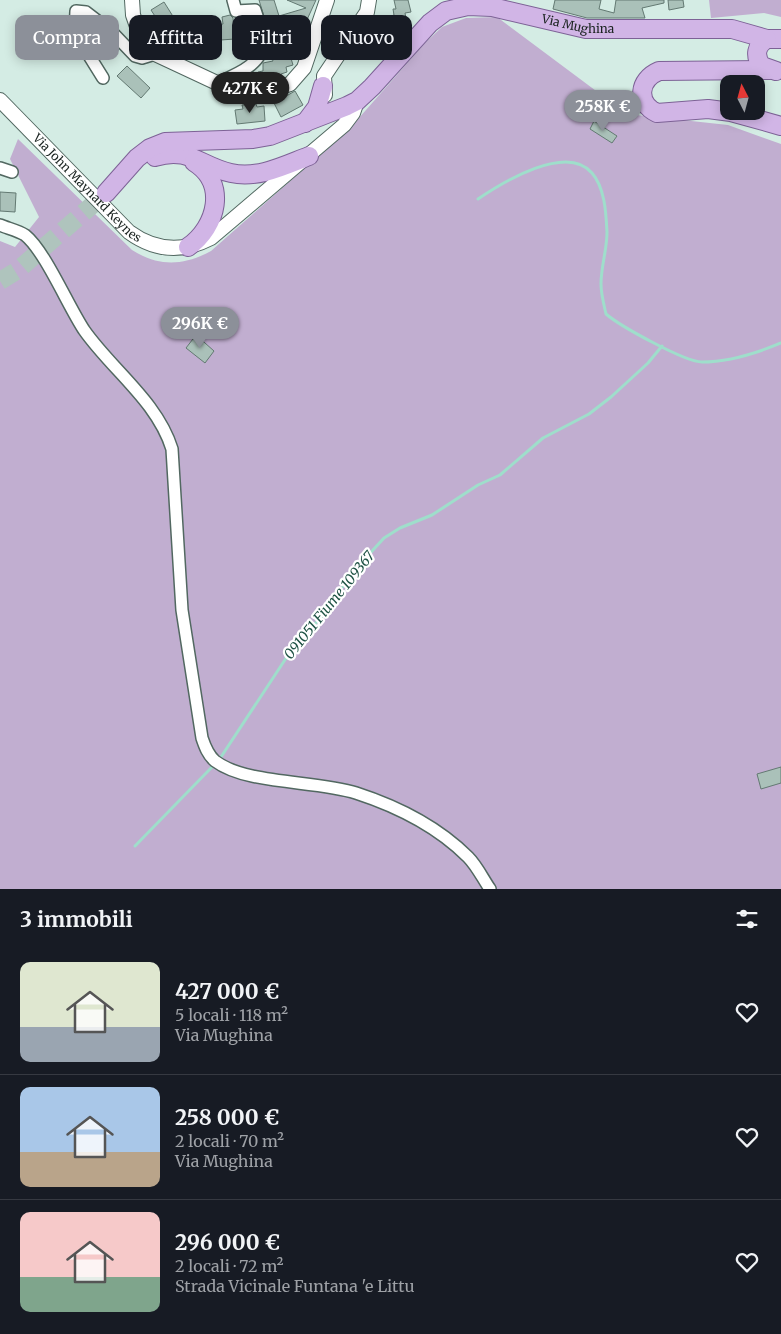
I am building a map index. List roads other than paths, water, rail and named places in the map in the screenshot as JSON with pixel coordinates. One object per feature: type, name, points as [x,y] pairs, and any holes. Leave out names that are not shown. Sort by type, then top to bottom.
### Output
[{"type":"main road","name":"Via Mughina","points":[[357,100],[430,23],[446,11],[479,5],[586,29],[732,29],[769,55]]},
{"type":"main road","points":[[769,55],[739,72],[658,71],[646,78],[641,92],[642,99],[650,110],[657,113],[708,109],[731,112],[781,126]]},
{"type":"main road","points":[[305,123],[318,107],[323,86]]},
{"type":"main road","points":[[309,156],[275,170],[245,175],[231,173],[191,156],[167,153],[152,158],[138,167],[106,193],[137,158],[150,148],[165,142],[253,139],[270,136],[357,100]]},
{"type":"main road","points":[[167,153],[183,157],[198,164],[208,176],[215,190],[216,206],[207,229],[188,247]]},
{"type":"street","points":[[132,0],[132,15]]},
{"type":"street","points":[[217,83],[249,66],[259,56],[262,47],[255,10],[236,11],[233,0]]},
{"type":"street","points":[[168,60],[217,83],[243,91],[264,92],[290,84],[304,68],[327,0]]},
{"type":"street","points":[[334,111],[327,104],[323,86],[324,76],[338,52],[367,12],[369,0]]},
{"type":"street","points":[[103,78],[75,33],[76,11],[86,12],[112,32],[129,50]]},
{"type":"street","name":"Via John Maynard Keynes","points":[[0,100],[129,232],[145,242],[161,248],[188,247],[211,238],[344,125],[353,113],[357,100]]},
{"type":"street","points":[[0,168],[12,172]]},
{"type":"street","points":[[0,225],[25,235],[38,253],[84,330],[154,412],[168,436],[172,449],[182,610],[202,738],[206,750],[214,760],[225,767],[248,775],[326,785],[357,794],[414,817],[470,858],[490,889]]},
{"type":"waterway","points":[[478,199],[518,175],[535,168],[567,162],[581,165],[592,173],[596,179],[604,201],[607,232],[601,284],[606,314],[613,320],[653,342],[682,356],[702,362],[743,356],[781,343]]},
{"type":"waterway","name":"091051 Fiume 109367","points":[[221,757],[298,640],[324,615],[351,574],[384,538],[400,528],[432,515],[478,485],[500,475],[543,438],[589,414],[611,397],[648,363],[662,346]]},
{"type":"waterway","name":"091051 Fiume 109367","points":[[135,846],[213,766]]},
{"type":"tunnel","points":[[0,281],[18,270],[106,193]]}]
